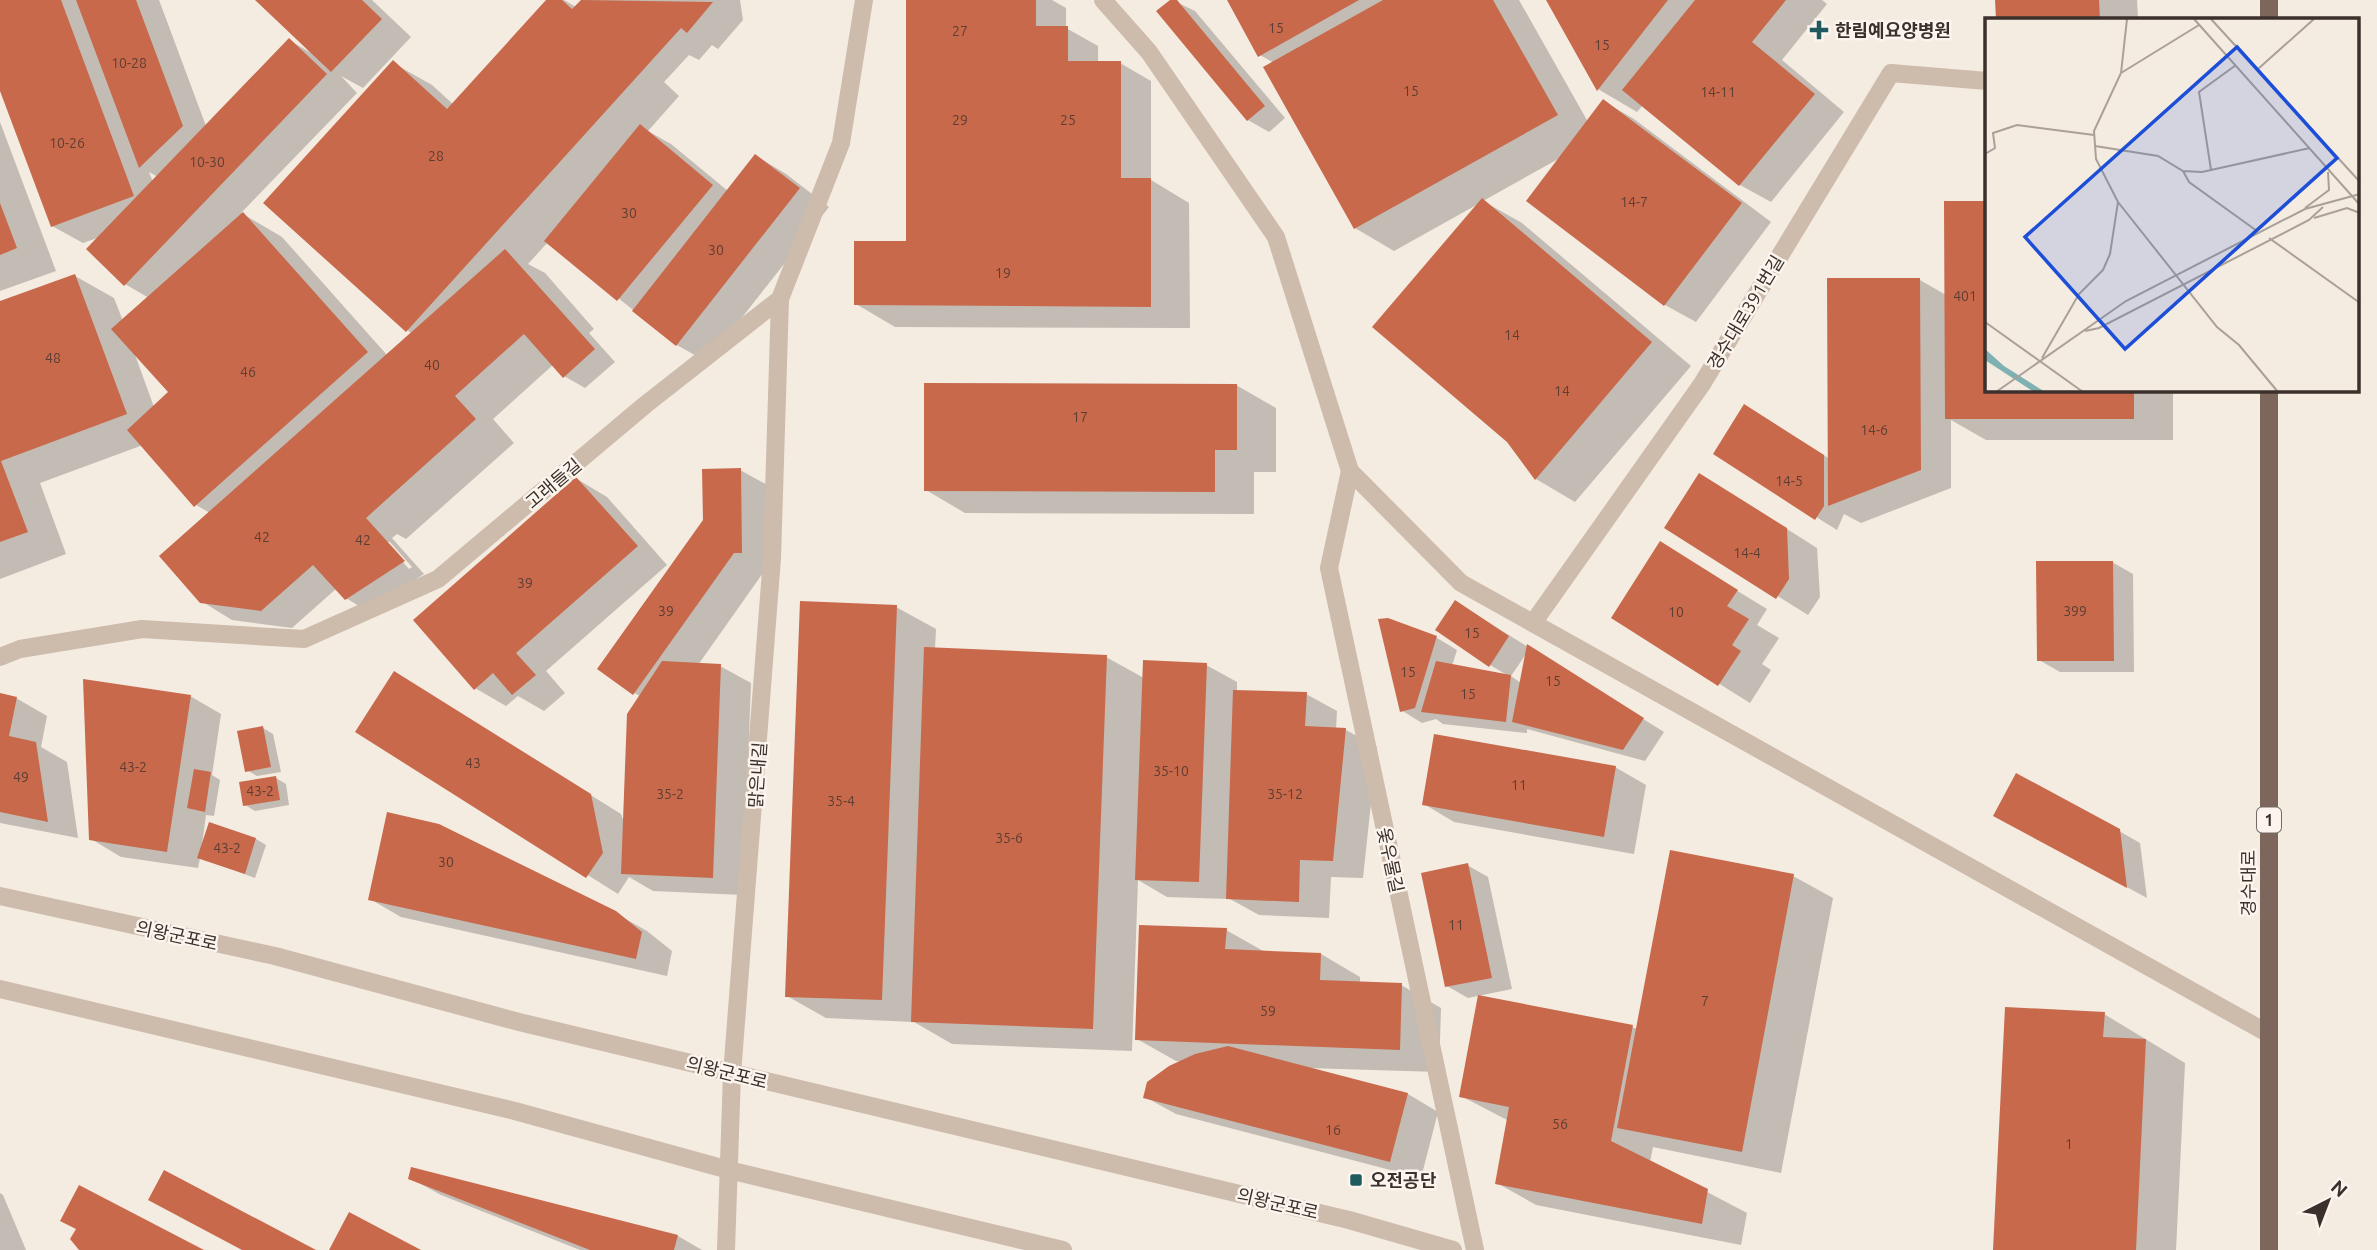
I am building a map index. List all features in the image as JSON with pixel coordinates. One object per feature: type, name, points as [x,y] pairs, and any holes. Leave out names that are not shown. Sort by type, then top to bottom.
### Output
[{"type":"main road","points":[[2269,0],[2269,18]]},
{"type":"main road","name":"경수대로","points":[[2268,1248],[2269,392]]},
{"type":"street","points":[[780,299],[841,143],[864,0]]},
{"type":"street","points":[[1103,0],[1149,51],[1276,237],[1350,471],[1461,583],[2269,1034]]},
{"type":"street","name":"경수대로391번길","points":[[1533,623],[1702,384],[1891,73],[1985,81]]},
{"type":"street","name":"고래들길","points":[[0,657],[20,649],[142,629],[304,639],[438,579],[645,405],[780,299]]},
{"type":"street","name":"맑은내길","points":[[726,1250],[732,1074],[772,558],[780,299]]},
{"type":"street","name":"옻우물길","points":[[1350,471],[1329,568],[1475,1250]]},
{"type":"street","name":"의왕군포로","points":[[0,896],[275,956],[519,1021],[1349,1220],[1454,1250]]},
{"type":"street","points":[[0,989],[514,1111],[729,1170],[1063,1250]]},
{"type":"building","points":[[0,0],[61,0],[134,196],[51,227],[0,91]]},
{"type":"building","points":[[76,0],[136,0],[183,126],[139,168]]},
{"type":"building","points":[[255,0],[362,0],[382,19],[331,72]]},
{"type":"building","points":[[546,0],[562,0],[572,9],[581,0],[713,2],[687,33],[681,28],[406,332],[263,203],[393,60],[447,109]]},
{"type":"building","points":[[906,0],[1036,0],[1036,26],[1068,26],[1068,61],[1121,61],[1121,178],[1151,178],[1151,307],[854,305],[854,241],[906,241]]},
{"type":"building","points":[[1170,0],[1177,0],[1265,106],[1247,121],[1156,11]]},
{"type":"building","points":[[1227,0],[1359,0],[1258,57]]},
{"type":"building","points":[[1383,0],[1493,0],[1558,115],[1354,229],[1263,67]]},
{"type":"building","points":[[1546,0],[1668,0],[1597,91]]},
{"type":"building","points":[[1695,0],[1786,0],[1752,42],[1815,94],[1739,186],[1622,90]]},
{"type":"building","points":[[1995,0],[2099,0],[2100,18],[1996,18]]},
{"type":"building","points":[[289,38],[327,74],[124,286],[86,249]]},
{"type":"building","points":[[1603,99],[1742,203],[1664,306],[1526,201]]},
{"type":"building","points":[[640,124],[713,185],[617,301],[544,241]]},
{"type":"building","points":[[755,154],[800,188],[676,346],[632,311]]},
{"type":"building","points":[[1482,198],[1652,342],[1535,480],[1507,442],[1372,327]]},
{"type":"building","points":[[1944,201],[1985,201],[1985,392],[2134,392],[2134,419],[1945,419]]},
{"type":"building","points":[[0,203],[17,248],[0,255]]},
{"type":"building","points":[[243,212],[368,352],[194,507],[127,430],[168,392],[111,329]]},
{"type":"building","points":[[505,249],[595,349],[563,378],[524,334],[455,396],[476,419],[366,518],[405,561],[345,600],[313,565],[261,611],[200,603],[159,556]]},
{"type":"building","points":[[75,274],[127,414],[1,461],[28,532],[0,542],[0,301]]},
{"type":"building","points":[[1827,278],[1920,278],[1921,470],[1828,506]]},
{"type":"building","points":[[924,383],[1237,384],[1237,450],[1215,450],[1215,492],[924,491]]},
{"type":"building","points":[[1744,404],[1824,455],[1824,506],[1815,520],[1713,454]]},
{"type":"building","points":[[741,468],[742,553],[734,553],[633,695],[597,669],[703,520],[702,469]]},
{"type":"building","points":[[1699,473],[1787,528],[1789,579],[1776,599],[1664,528]]},
{"type":"building","points":[[576,477],[638,546],[516,653],[536,675],[512,695],[493,673],[474,690],[413,620]]},
{"type":"building","points":[[1660,541],[1738,590],[1727,606],[1749,619],[1732,645],[1741,651],[1718,686],[1611,618]]},
{"type":"building","points":[[2036,561],[2113,561],[2114,661],[2037,661]]},
{"type":"building","points":[[1455,600],[1509,636],[1489,667],[1435,630]]},
{"type":"building","points":[[800,601],[897,605],[882,1000],[785,997]]},
{"type":"building","points":[[1388,618],[1437,636],[1415,708],[1400,712],[1378,619]]},
{"type":"building","points":[[1527,644],[1644,718],[1623,750],[1512,722]]},
{"type":"building","points":[[924,647],[1107,655],[1093,1029],[911,1022]]},
{"type":"building","points":[[1143,660],[1207,663],[1199,882],[1135,880]]},
{"type":"building","points":[[662,661],[721,664],[713,878],[621,874],[627,714]]},
{"type":"building","points":[[1436,661],[1511,675],[1506,722],[1421,712]]},
{"type":"building","points":[[394,671],[591,794],[603,853],[586,878],[355,732]]},
{"type":"building","points":[[83,679],[191,695],[167,852],[89,840]]},
{"type":"building","points":[[1233,690],[1307,692],[1305,726],[1346,728],[1333,861],[1300,860],[1299,902],[1226,899]]},
{"type":"building","points":[[0,693],[17,697],[9,736],[36,742],[48,822],[0,812]]},
{"type":"building","points":[[263,726],[271,767],[245,772],[237,731]]},
{"type":"building","points":[[1434,734],[1616,766],[1604,837],[1422,805]]},
{"type":"building","points":[[194,769],[211,772],[205,812],[187,808]]},
{"type":"building","points":[[2016,773],[2120,829],[2127,888],[1993,816]]},
{"type":"building","points":[[276,776],[280,800],[243,806],[239,782]]},
{"type":"building","points":[[387,812],[439,824],[616,911],[642,932],[636,959],[368,900]]},
{"type":"building","points":[[209,822],[256,838],[245,874],[197,858]]},
{"type":"building","points":[[1670,850],[1794,874],[1742,1152],[1617,1128]]},
{"type":"building","points":[[1468,863],[1492,978],[1445,987],[1421,873]]},
{"type":"building","points":[[1139,925],[1227,928],[1225,949],[1321,953],[1320,980],[1402,983],[1400,1050],[1135,1040]]},
{"type":"building","points":[[1478,995],[1633,1025],[1611,1141],[1708,1189],[1702,1224],[1495,1184],[1509,1107],[1459,1097]]},
{"type":"building","points":[[2005,1007],[2105,1012],[2103,1037],[2146,1039],[2136,1250],[1993,1250]]},
{"type":"building","points":[[1228,1046],[1408,1093],[1390,1162],[1143,1098],[1147,1082],[1169,1066],[1195,1054]]},
{"type":"building","points":[[411,1167],[678,1235],[674,1250],[590,1250],[408,1179]]},
{"type":"building","points":[[164,1170],[316,1250],[242,1250],[148,1200]]},
{"type":"building","points":[[79,1185],[204,1250],[79,1250],[70,1239],[76,1229],[60,1221]]},
{"type":"building","points":[[349,1212],[421,1250],[329,1250]]},
{"type":"place","name":"한림예요양병원","points":[[1819,30]]},
{"type":"place","name":"오전공단","points":[[1356,1180]]}]
